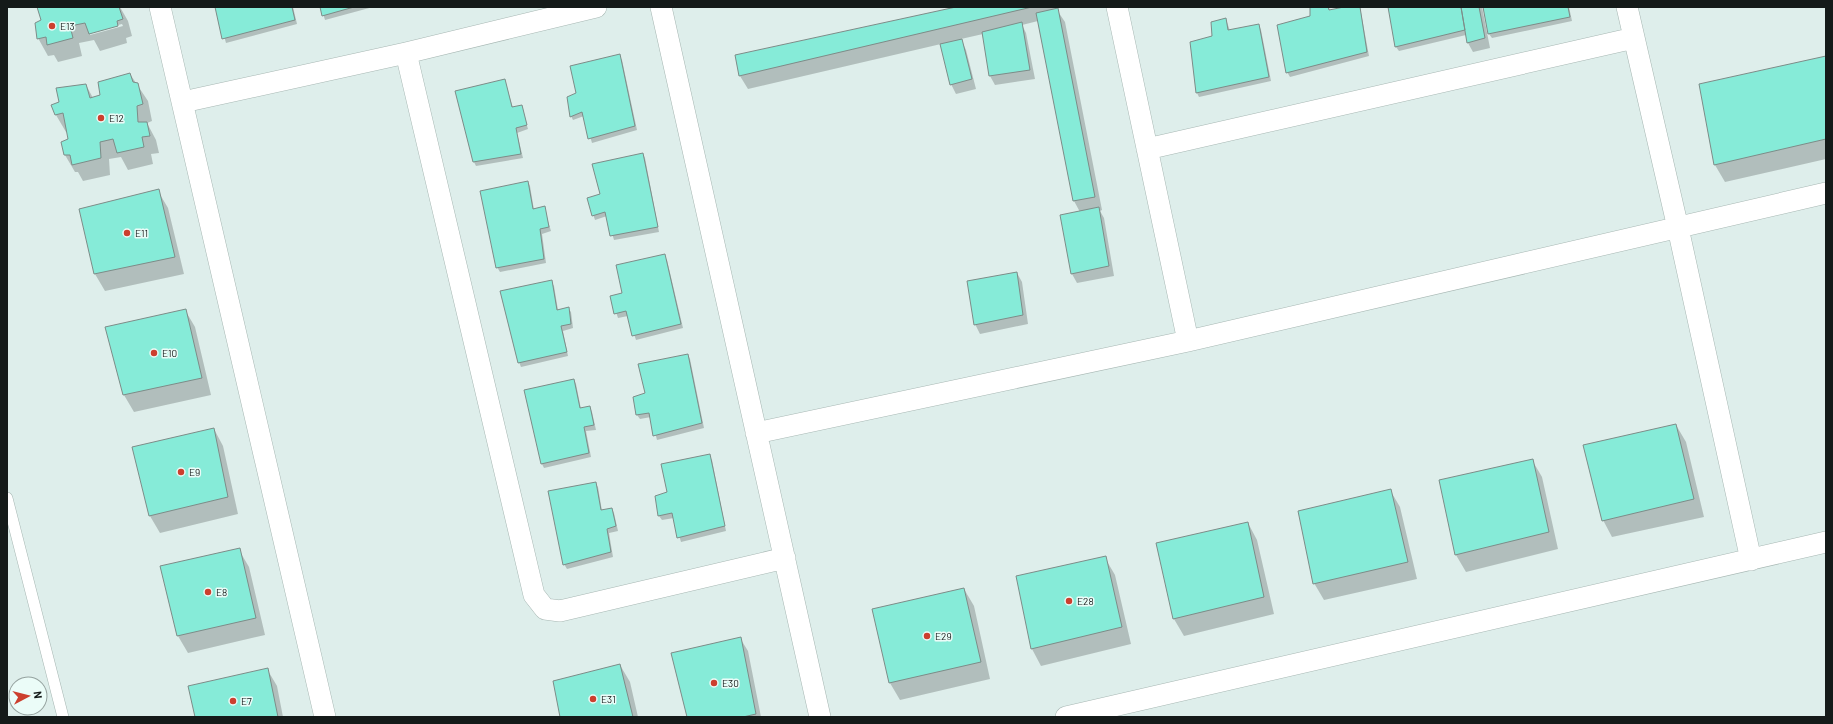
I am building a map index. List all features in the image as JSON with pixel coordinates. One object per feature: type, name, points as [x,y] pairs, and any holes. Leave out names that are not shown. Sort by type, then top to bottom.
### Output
[{"type":"street","points":[[160,7],[326,717]]},
{"type":"street","points":[[183,102],[406,53],[596,7]]},
{"type":"street","points":[[661,7],[820,717]]},
{"type":"street","points":[[1117,7],[1188,341]]},
{"type":"street","points":[[1627,7],[1678,228],[1751,560]]},
{"type":"street","points":[[1147,149],[1634,38]]},
{"type":"street","points":[[406,53],[530,579],[534,595],[537,600],[545,609],[560,611],[785,558]]},
{"type":"street","points":[[756,433],[1188,341],[1826,193]]},
{"type":"street","points":[[1066,717],[1826,542]]},
{"type":"lane","points":[[7,498],[63,717]]},
{"type":"building","name":"E13","points":[[37,7],[119,7],[123,19],[117,21],[118,26],[89,34],[85,23],[70,26],[73,38],[47,45],[46,37],[37,39],[35,23],[41,20]]},
{"type":"building","points":[[215,7],[292,7],[295,20],[222,39]]},
{"type":"building","points":[[320,7],[354,7],[322,16]]},
{"type":"building","points":[[956,7],[1032,7],[739,76],[735,55]]},
{"type":"building","points":[[1310,7],[1328,7],[1329,10],[1344,7],[1360,7],[1367,52],[1286,73],[1277,25],[1310,16]]},
{"type":"building","points":[[1388,7],[1461,7],[1465,30],[1395,47]]},
{"type":"building","points":[[1461,7],[1479,7],[1485,38],[1467,43]]},
{"type":"building","points":[[1483,7],[1568,7],[1570,17],[1488,34]]},
{"type":"building","points":[[1058,8],[1095,197],[1073,201],[1036,13]]},
{"type":"building","points":[[1226,18],[1228,30],[1259,24],[1269,77],[1196,93],[1190,42],[1212,36],[1211,22]]},
{"type":"building","points":[[1022,22],[1030,70],[989,76],[982,32]]},
{"type":"building","points":[[962,39],[972,79],[950,85],[940,44]]},
{"type":"building","points":[[620,54],[635,126],[588,139],[582,112],[570,117],[567,97],[576,93],[570,66]]},
{"type":"building","points":[[1826,56],[1826,139],[1714,165],[1699,84]]},
{"type":"building","name":"E12","points":[[130,73],[133,82],[138,83],[143,104],[137,106],[138,122],[147,122],[150,136],[142,137],[144,147],[117,153],[113,139],[100,142],[101,158],[72,165],[70,155],[64,155],[61,142],[68,139],[63,113],[55,115],[51,105],[59,102],[56,88],[86,84],[90,98],[100,95],[98,82]]},
{"type":"building","points":[[505,79],[512,107],[522,105],[527,125],[516,128],[521,154],[473,162],[455,91]]},
{"type":"building","points":[[643,153],[658,227],[610,236],[605,212],[592,216],[587,198],[600,194],[592,164]]},
{"type":"building","points":[[528,181],[533,209],[545,206],[549,227],[540,229],[544,259],[496,268],[480,191]]},
{"type":"building","name":"E11","points":[[159,189],[175,257],[94,274],[79,209]]},
{"type":"building","points":[[1099,207],[1109,266],[1071,274],[1060,215]]},
{"type":"building","points":[[665,254],[681,324],[632,336],[626,311],[614,314],[610,296],[622,293],[616,265]]},
{"type":"building","points":[[1017,272],[1023,315],[974,325],[967,281]]},
{"type":"building","points":[[552,280],[557,310],[569,307],[571,324],[561,326],[567,352],[518,363],[500,291]]},
{"type":"building","name":"E10","points":[[186,309],[202,378],[123,395],[105,327]]},
{"type":"building","points":[[688,354],[702,423],[653,436],[649,413],[636,415],[633,397],[645,393],[638,364]]},
{"type":"building","points":[[574,379],[580,408],[590,406],[594,425],[584,427],[589,453],[541,464],[524,390]]},
{"type":"building","points":[[1676,424],[1694,499],[1602,521],[1583,445]]},
{"type":"building","name":"E9","points":[[214,428],[228,497],[149,516],[132,447]]},
{"type":"building","points":[[710,454],[725,526],[677,538],[672,513],[658,516],[655,496],[667,492],[661,464]]},
{"type":"building","points":[[1533,459],[1549,532],[1455,555],[1439,480]]},
{"type":"building","points":[[596,482],[601,510],[612,508],[616,526],[607,529],[611,552],[563,565],[548,491]]},
{"type":"building","points":[[1391,489],[1408,562],[1313,584],[1298,511]]},
{"type":"building","points":[[1248,522],[1264,597],[1173,619],[1156,543]]},
{"type":"building","name":"E8","points":[[240,548],[256,618],[177,636],[160,566]]},
{"type":"building","name":"E28","points":[[1106,556],[1122,627],[1031,649],[1016,576]]},
{"type":"building","name":"E29","points":[[964,588],[981,662],[889,683],[872,609]]},
{"type":"building","name":"E30","points":[[741,637],[756,714],[743,717],[687,717],[671,653]]},
{"type":"building","name":"E31","points":[[620,664],[633,717],[560,717],[553,681]]},
{"type":"building","name":"E7","points":[[268,668],[278,717],[195,717],[188,686]]},
{"type":"place","name":"E13","points":[[52,26]]},
{"type":"place","name":"E12","points":[[101,118]]},
{"type":"place","name":"E11","points":[[127,233]]},
{"type":"place","name":"E10","points":[[154,353]]},
{"type":"place","name":"E9","points":[[181,472]]},
{"type":"place","name":"E8","points":[[208,592]]},
{"type":"place","name":"E28","points":[[1069,601]]},
{"type":"place","name":"E29","points":[[927,636]]},
{"type":"place","name":"E30","points":[[714,683]]},
{"type":"place","name":"E31","points":[[593,699]]},
{"type":"place","name":"E7","points":[[233,701]]}]
